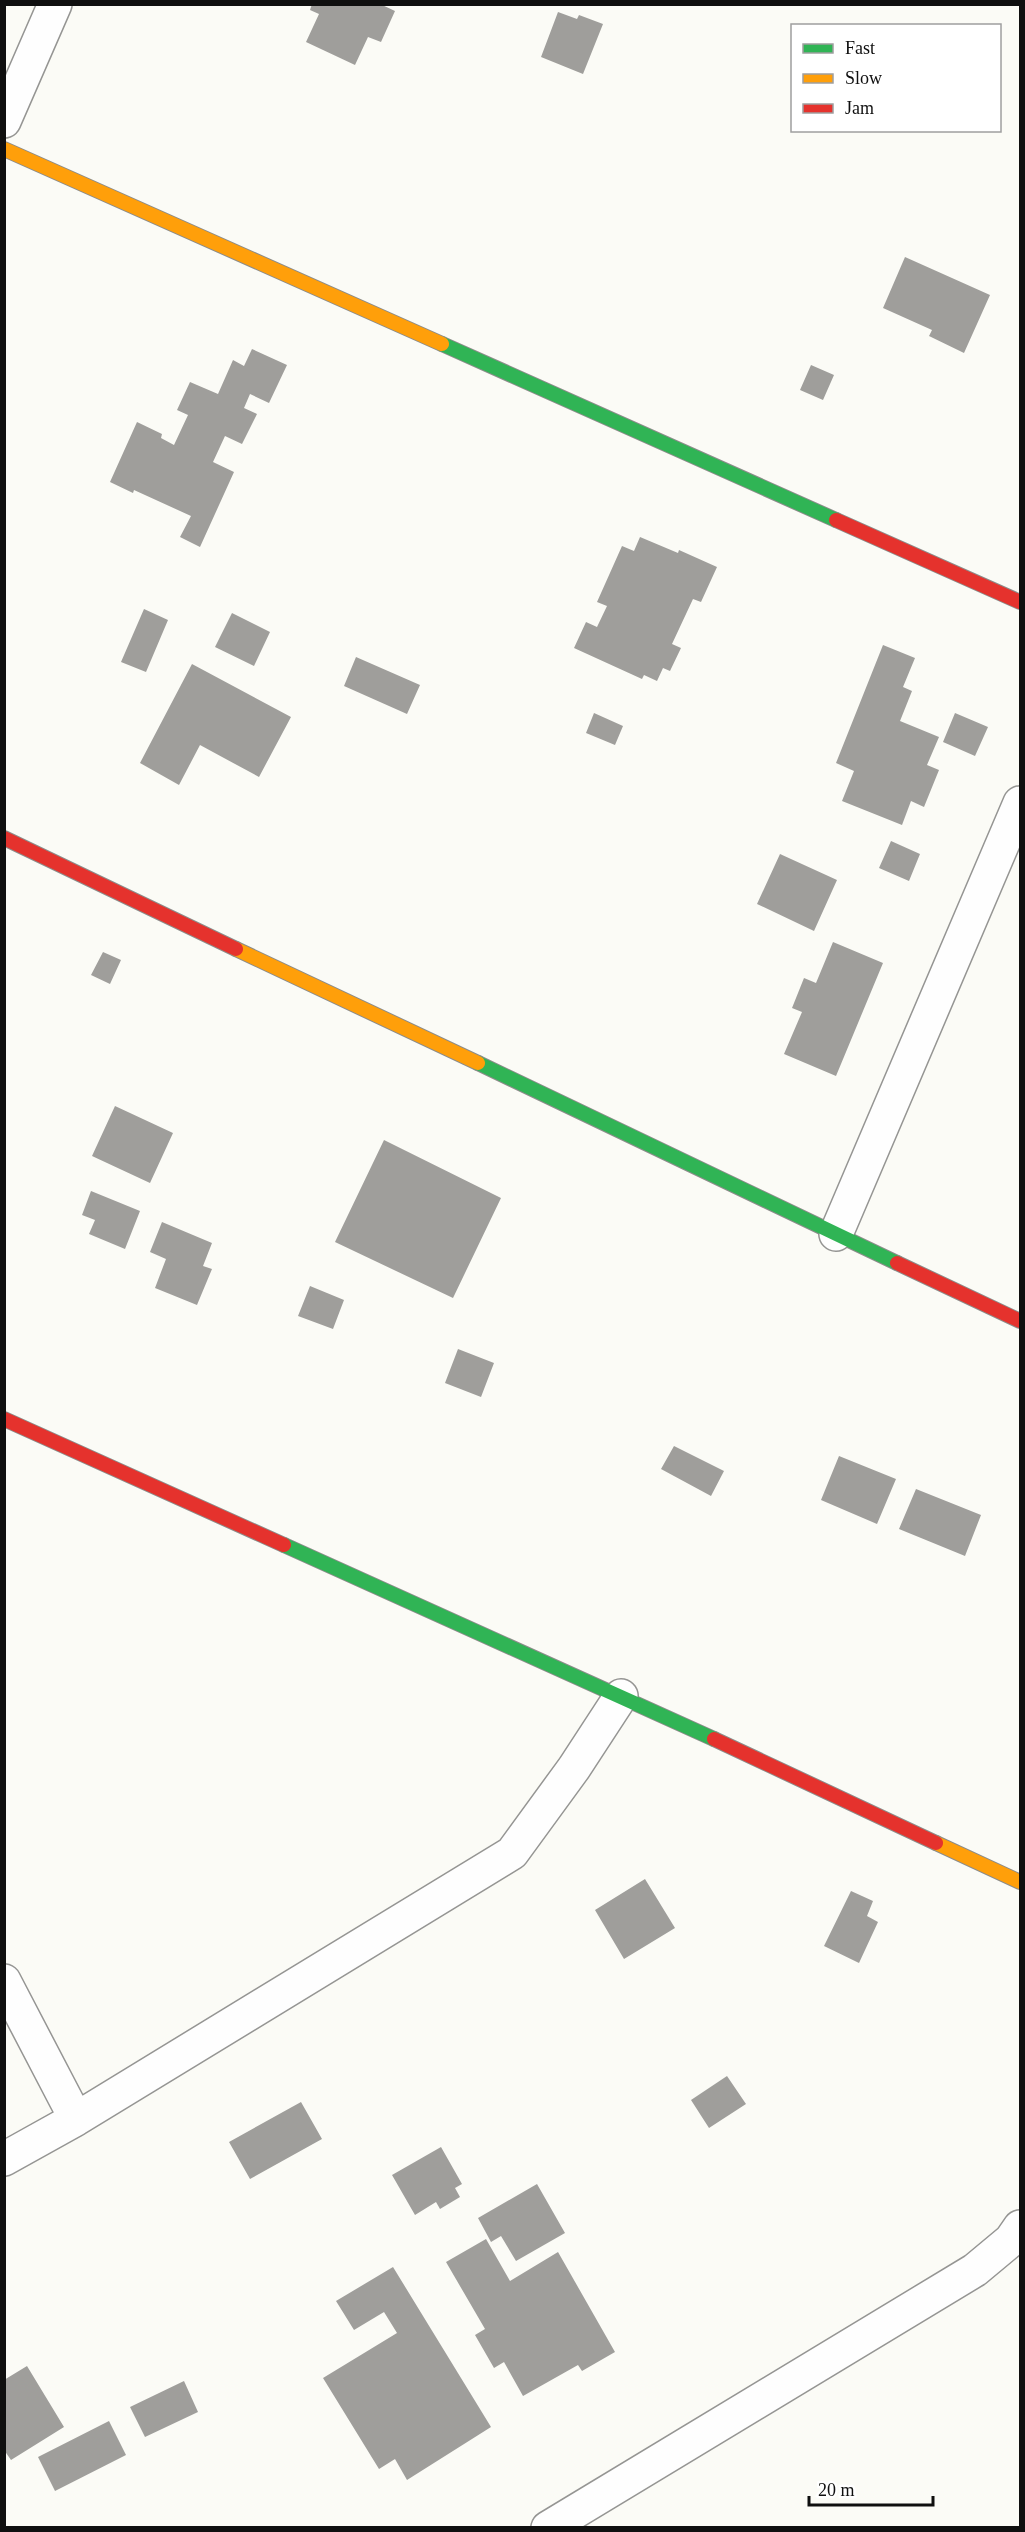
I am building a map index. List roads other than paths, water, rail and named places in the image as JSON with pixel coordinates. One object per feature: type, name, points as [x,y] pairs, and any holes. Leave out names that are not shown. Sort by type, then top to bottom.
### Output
[{"type":"street","points":[[4,121],[55,4]]},
{"type":"street","points":[[4,149],[1020,602]]},
{"type":"street","points":[[836,1234],[1020,803]]},
{"type":"street","points":[[4,838],[1020,1321]]},
{"type":"street","points":[[4,1419],[621,1696],[1020,1882]]},
{"type":"street","points":[[4,2159],[76,2119],[512,1853],[574,1768],[621,1696]]},
{"type":"street","points":[[4,1981],[76,2119]]},
{"type":"street","points":[[548,2528],[975,2270],[1011,2240],[1020,2227]]}]
